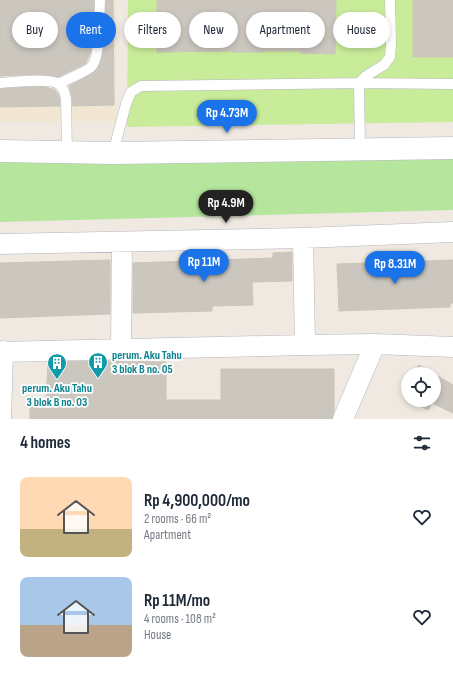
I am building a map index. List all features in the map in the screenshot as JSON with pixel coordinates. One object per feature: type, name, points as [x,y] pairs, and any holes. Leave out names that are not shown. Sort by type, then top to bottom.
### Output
[{"type":"street","points":[[0,151],[113,153],[453,148]]},
{"type":"street","points":[[0,244],[303,238],[453,232]]},
{"type":"street","points":[[303,238],[305,345]]},
{"type":"street","points":[[121,349],[122,242]]},
{"type":"street","points":[[342,419],[375,344]]},
{"type":"street","points":[[1,419],[2,352],[375,344],[453,347]]},
{"type":"lane","points":[[58,84],[91,68],[96,60],[100,0]]},
{"type":"lane","points":[[360,149],[359,83],[366,76],[384,65],[390,57],[390,0]]},
{"type":"lane","points":[[0,83],[47,81],[58,84],[64,91],[66,99],[67,152]]},
{"type":"lane","points":[[113,153],[126,104],[131,92],[142,86],[359,83],[453,84]]},
{"type":"shaded area","points":[[0,0],[116,0],[116,12],[66,12],[66,48],[116,48],[116,121],[0,122]]},
{"type":"green space","points":[[128,0],[453,0],[453,122],[127,127],[128,48],[181,48],[181,12],[128,12]]},
{"type":"green space","points":[[453,151],[453,210],[0,222],[0,154]]},
{"type":"building","points":[[0,0],[94,0],[93,12],[66,12],[66,48],[91,48],[86,63],[58,77],[38,74],[0,76]]},
{"type":"building","points":[[106,0],[113,0],[113,12],[105,12]]},
{"type":"building","points":[[157,0],[336,0],[336,12],[333,12],[333,48],[335,48],[335,54],[300,53],[300,51],[157,52],[157,48],[181,48],[181,12],[157,12]]},
{"type":"building","points":[[413,0],[453,0],[453,57],[413,57]]},
{"type":"building","points":[[104,48],[113,48],[114,105],[73,106],[69,86],[92,74],[100,64]]},
{"type":"building","points":[[45,87],[55,90],[59,96],[60,106],[0,107],[0,89]]},
{"type":"building","points":[[292,252],[292,281],[252,282],[253,305],[212,306],[212,311],[133,313],[133,263],[273,258],[273,253]]},
{"type":"building","points":[[110,260],[110,314],[0,318],[0,263]]},
{"type":"building","points":[[453,260],[453,303],[450,303],[450,307],[339,311],[337,264]]},
{"type":"building","points":[[48,362],[166,362],[166,400],[221,400],[221,369],[334,369],[334,412],[332,419],[30,419],[30,402],[46,402]]},
{"type":"building","points":[[441,378],[453,385],[453,413],[440,407]]},
{"type":"building","points":[[423,407],[430,407],[428,410]]},
{"type":"place","name":"perum. Aku Tahu 3 blok B no. 05","points":[[98,379]]},
{"type":"place","name":"perum. Aku Tahu 3 blok B no. 03","points":[[57,380]]}]
